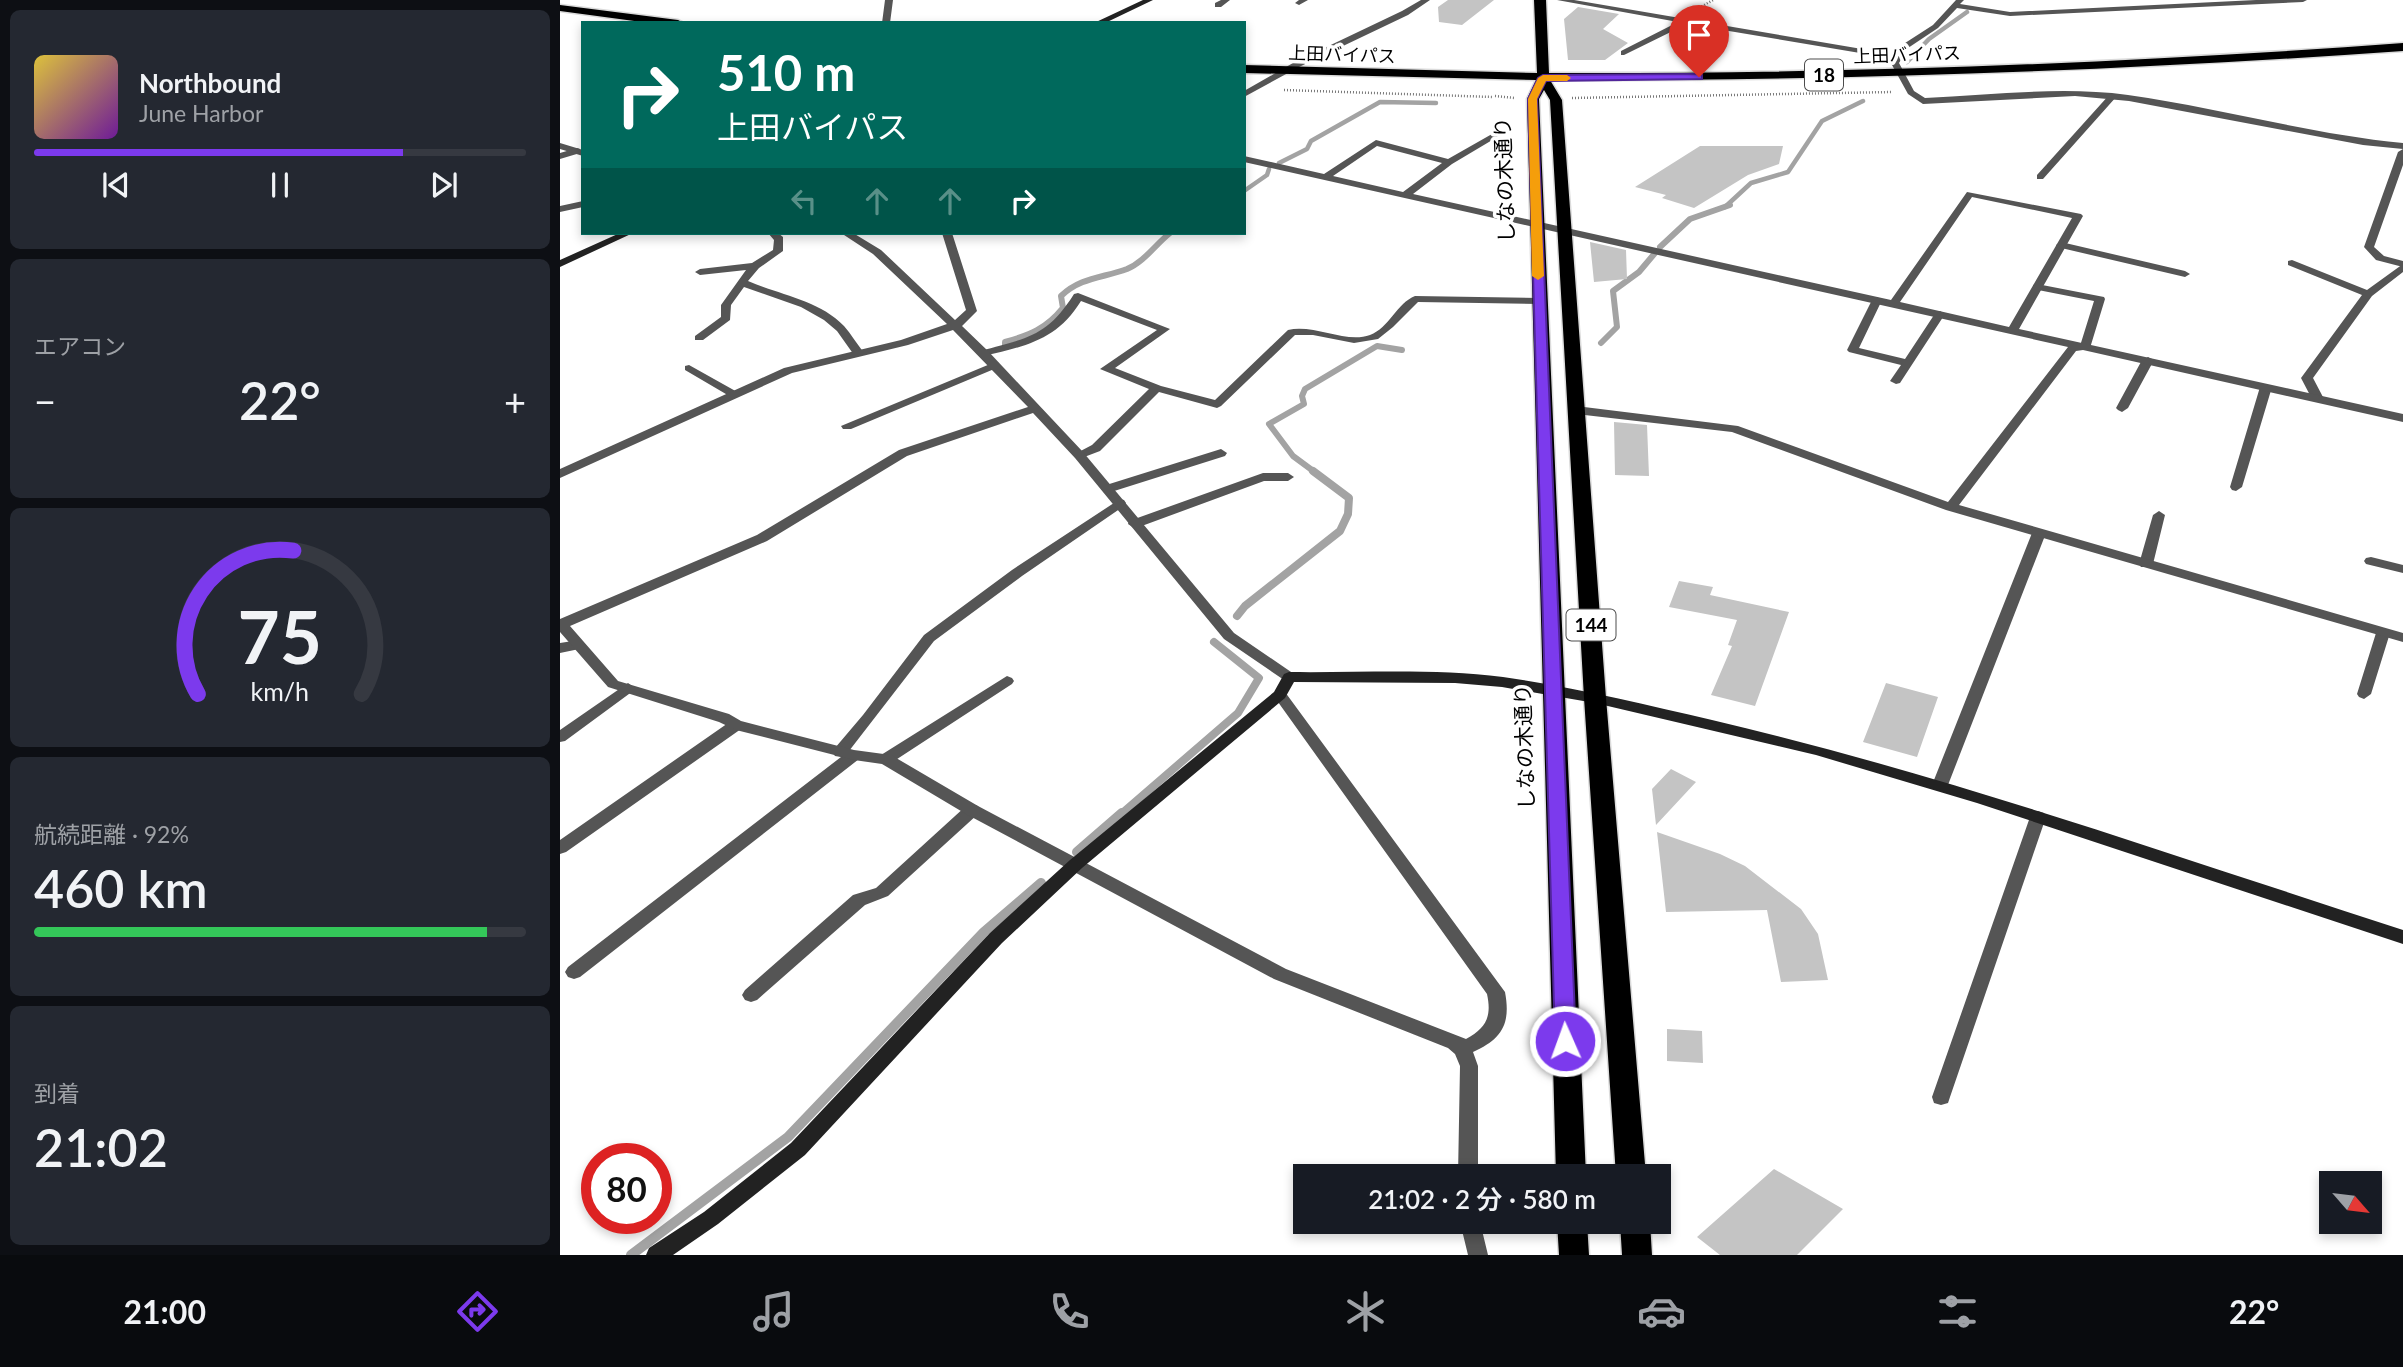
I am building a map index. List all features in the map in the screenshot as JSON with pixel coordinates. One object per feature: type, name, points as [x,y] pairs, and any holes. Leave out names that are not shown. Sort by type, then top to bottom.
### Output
[{"type":"highway","name":"144","points":[[1540,0],[1543,78],[1556,100],[1595,698],[1630,1164]]},
{"type":"highway","points":[[560,8],[662,21]]},
{"type":"highway","points":[[560,15],[604,21]]},
{"type":"highway","name":"上田バイパス","points":[[1246,69],[1543,78],[2279,57],[2403,47]]},
{"type":"highway","name":"しなの木通り","points":[[1543,78],[1533,99],[1536,224],[1571,1164]]},
{"type":"highway","points":[[1573,1234],[1574,1255]]},
{"type":"highway","points":[[1636,1234],[1637,1255]]},
{"type":"street","points":[[886,21],[889,0]]},
{"type":"street","points":[[1102,21],[1149,0]]},
{"type":"street","points":[[1218,5],[1226,0]]},
{"type":"street","points":[[1246,94],[1426,0]]},
{"type":"street","points":[[1562,0],[1841,47],[1898,68]]},
{"type":"street","points":[[2303,0],[2010,14],[1957,3],[1934,28],[1905,45],[1898,54],[1898,68],[1911,92],[1923,101],[2075,93],[2113,96],[2363,142],[2403,146]]},
{"type":"street","points":[[1624,53],[1686,21]]},
{"type":"street","points":[[2040,177],[2113,96]]},
{"type":"street","points":[[1405,195],[1449,162],[1495,135]]},
{"type":"street","points":[[1326,177],[1376,144],[1449,162]]},
{"type":"street","points":[[560,146],[580,152]]},
{"type":"street","points":[[560,156],[580,152]]},
{"type":"street","points":[[2403,152],[2369,247],[2380,258],[2403,265]]},
{"type":"street","points":[[1246,159],[2403,418]]},
{"type":"street","points":[[2391,187],[2403,189]]},
{"type":"street","points":[[1894,303],[1970,194],[2078,216],[2013,330]]},
{"type":"street","points":[[560,209],[581,204]]},
{"type":"street","points":[[560,264],[624,235]]},
{"type":"street","points":[[699,338],[726,318],[726,305],[755,266],[778,251],[779,239],[775,235]]},
{"type":"street","points":[[849,235],[877,252],[984,353],[1120,503],[1134,524],[1229,636],[1289,677],[1455,678],[1502,682],[1595,698],[1817,750],[1940,785],[2403,937]]},
{"type":"street","points":[[560,474],[788,370],[904,343],[956,325],[972,311],[948,235]]},
{"type":"street","points":[[2061,245],[2185,274]]},
{"type":"street","points":[[2292,263],[2368,293]]},
{"type":"street","points":[[2318,399],[2307,378],[2368,293],[2403,265]]},
{"type":"street","points":[[700,272],[755,266]]},
{"type":"street","points":[[742,282],[764,293],[807,306],[838,325],[858,353]]},
{"type":"street","points":[[2037,287],[2100,299],[2086,346]]},
{"type":"street","points":[[984,353],[1047,335],[1071,311],[1078,296],[1166,329],[1106,369],[1157,388],[1217,404],[1292,332],[1304,330],[1356,340],[1376,336],[1415,299],[1539,301]]},
{"type":"street","points":[[1877,300],[1853,350],[1908,363]]},
{"type":"street","points":[[1896,381],[1940,314]]},
{"type":"street","points":[[1951,507],[2072,349],[2086,346]]},
{"type":"street","points":[[2122,408],[2148,360]]},
{"type":"street","points":[[847,426],[995,365]]},
{"type":"street","points":[[689,368],[735,395]]},
{"type":"street","points":[[2236,487],[2266,387]]},
{"type":"street","points":[[1079,456],[1097,448],[1157,388]]},
{"type":"street","points":[[1036,408],[903,453],[762,538],[560,624],[613,684],[724,718],[736,725],[847,754],[886,759],[972,810],[1280,974],[1454,1043],[1462,1049],[1469,1066],[1468,1164]]},
{"type":"street","points":[[1576,410],[1734,429],[1951,507],[2403,638]]},
{"type":"street","points":[[1107,489],[1221,453]]},
{"type":"street","points":[[1134,524],[1263,477],[1288,477]]},
{"type":"street","points":[[574,972],[847,754],[868,719],[929,638],[1017,573],[1120,503]]},
{"type":"street","points":[[2146,564],[2159,515]]},
{"type":"street","points":[[1940,785],[2039,533]]},
{"type":"street","points":[[2371,561],[2403,569]]},
{"type":"street","points":[[2364,694],[2383,633]]},
{"type":"street","points":[[560,648],[579,645]]},
{"type":"street","points":[[656,1255],[711,1218],[798,1149],[856,1091],[996,938],[1076,864],[1280,695],[1289,677]]},
{"type":"street","points":[[886,759],[1007,681]]},
{"type":"street","points":[[560,737],[628,688]]},
{"type":"street","points":[[1280,695],[1496,992],[1500,1009],[1497,1024],[1485,1039],[1462,1049]]},
{"type":"street","points":[[560,848],[736,725]]},
{"type":"street","points":[[751,995],[859,900],[882,892],[972,810]]},
{"type":"street","points":[[1941,1097],[2038,817]]},
{"type":"street","points":[[1473,1234],[1478,1255]]},
{"type":"path","points":[[1255,89],[1519,99]]},
{"type":"path","points":[[1493,97],[1502,92]]},
{"type":"path","points":[[1570,98],[1911,92]]},
{"type":"building","points":[[1448,0],[1494,0],[1462,25],[1439,22],[1438,7]]},
{"type":"building","points":[[1578,7],[1619,14],[1603,29],[1628,43],[1605,60],[1568,60],[1564,19]]},
{"type":"building","points":[[1700,146],[1783,146],[1779,164],[1748,175],[1694,208],[1662,198],[1666,195],[1635,187]]},
{"type":"building","points":[[1590,242],[1626,250],[1627,279],[1594,282]]},
{"type":"building","points":[[1614,422],[1647,425],[1649,476],[1615,475]]},
{"type":"building","points":[[1679,581],[1713,587],[1710,595],[1789,612],[1755,706],[1711,695],[1732,646],[1728,645],[1737,620],[1669,607]]},
{"type":"building","points":[[1886,683],[1938,697],[1917,757],[1863,742]]},
{"type":"building","points":[[1671,769],[1696,782],[1656,825],[1652,789]]},
{"type":"building","points":[[1657,832],[1720,854],[1745,866],[1801,909],[1818,934],[1828,980],[1781,982],[1767,910],[1666,912]]},
{"type":"building","points":[[1667,1029],[1702,1031],[1703,1063],[1667,1061]]},
{"type":"building","points":[[1774,1169],[1843,1209],[1797,1255],[1720,1255],[1697,1237]]},
{"type":"waterway","points":[[1907,62],[1929,39],[1967,12]]},
{"type":"waterway","points":[[1725,207],[1751,183],[1788,172],[1822,121],[1863,101]]},
{"type":"waterway","points":[[1279,163],[1307,149],[1311,141],[1380,102],[1436,103]]},
{"type":"waterway","points":[[1246,190],[1267,175],[1269,169]]},
{"type":"waterway","points":[[1725,207],[1730,205]]},
{"type":"waterway","points":[[1660,247],[1690,219],[1725,207]]},
{"type":"waterway","points":[[1005,345],[1005,342],[1030,334],[1050,321],[1063,308],[1061,296],[1076,285],[1133,266],[1168,235]]},
{"type":"waterway","points":[[1601,343],[1617,327],[1613,291],[1639,272],[1655,253]]},
{"type":"waterway","points":[[1316,473],[1293,456],[1269,424],[1304,404],[1302,396],[1305,389],[1377,346],[1402,350]]},
{"type":"waterway","points":[[1237,616],[1245,606],[1340,531],[1348,514],[1349,498],[1313,471]]},
{"type":"waterway","points":[[1120,815],[1238,713],[1259,678],[1214,642]]},
{"type":"waterway","points":[[1077,852],[1122,813]]},
{"type":"waterway","points":[[631,1255],[788,1137],[984,932],[1041,883]]},
{"type":"slow traffic","points":[[1538,276],[1533,99],[1543,78],[1567,78]]},
{"type":"route","points":[[1565,1041],[1533,99],[1543,78],[1699,77]]}]
